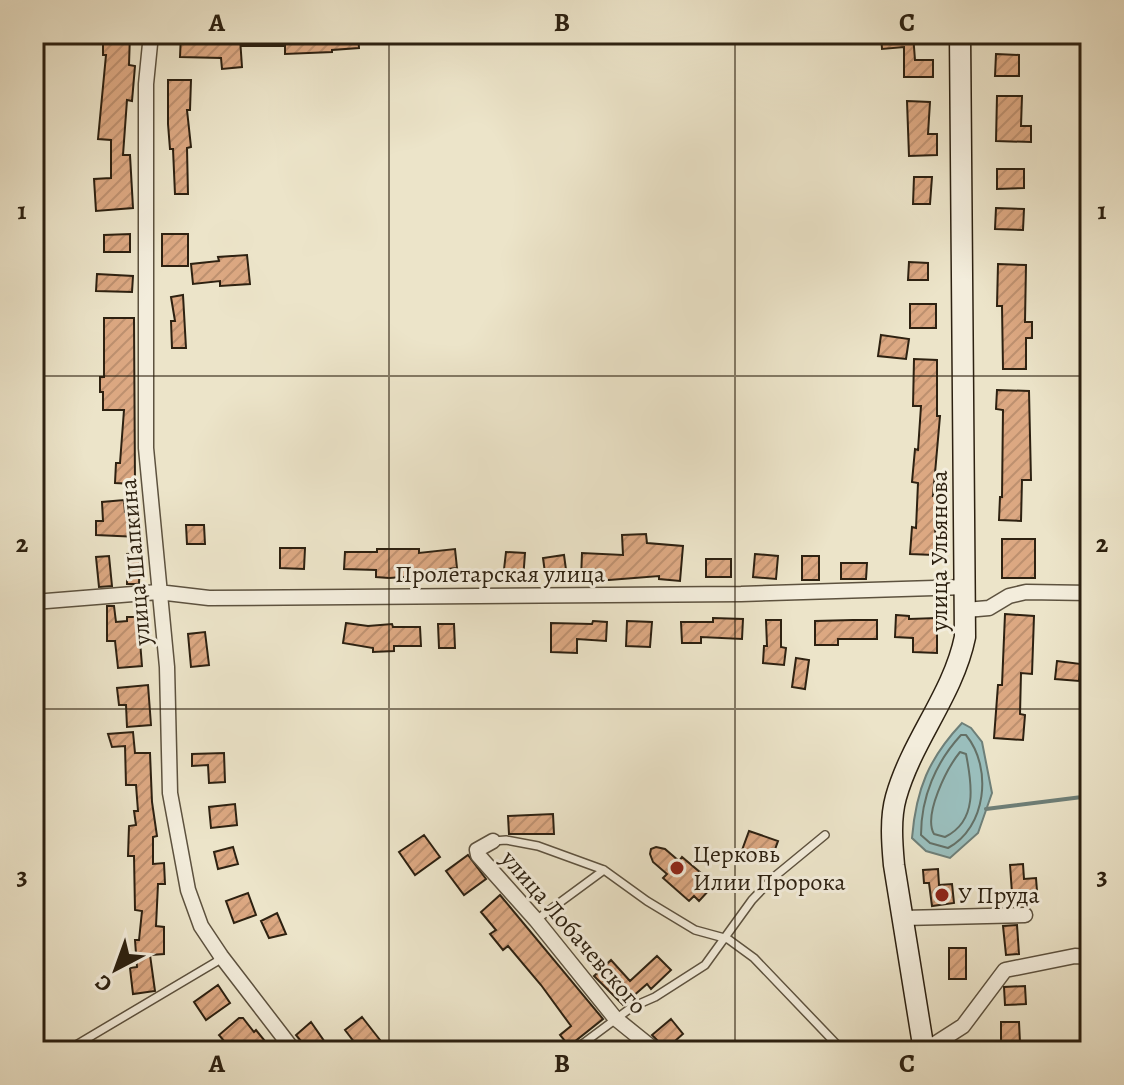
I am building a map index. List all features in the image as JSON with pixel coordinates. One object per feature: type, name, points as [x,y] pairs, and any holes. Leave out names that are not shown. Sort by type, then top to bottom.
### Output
[{"type":"main road","name":"улица Ульянова","points":[[924,1051],[892,834],[895,799],[906,769],[959,664],[965,637],[967,587],[960,34]]},
{"type":"street","name":"улица Шапкина","points":[[151,34],[146,84],[146,448],[167,667],[170,793],[188,890],[201,926],[294,1051]]},
{"type":"street","name":"Пролетарская улица","points":[[34,602],[158,592],[225,598],[741,594],[967,587]]},
{"type":"street","points":[[966,610],[989,608],[1009,596],[1026,592],[1090,593]]},
{"type":"street","name":"улица Лобачевского","points":[[493,841],[477,850],[478,855],[536,920],[615,1018],[656,1051]]},
{"type":"street","points":[[903,918],[1025,915]]},
{"type":"street","points":[[924,1051],[963,1026],[1005,970],[1075,956],[1090,957]]},
{"type":"lane","points":[[573,1051],[615,1018],[705,965],[723,937],[774,877],[825,835]]},
{"type":"lane","points":[[493,841],[506,840],[538,846],[604,870],[695,930],[723,937],[754,958],[843,1051]]},
{"type":"lane","points":[[536,920],[604,870]]},
{"type":"lane","points":[[66,1051],[216,962],[221,956]]},
{"type":"water","points":[[962,723],[971,728],[982,742],[992,793],[978,833],[950,858],[926,851],[912,838],[917,804],[926,775],[941,749]]},
{"type":"building","points":[[103,34],[130,34],[129,65],[135,66],[132,101],[127,100],[123,155],[130,155],[133,208],[96,211],[94,179],[111,178],[111,140],[98,139],[106,55],[103,55]]},
{"type":"building","points":[[181,34],[209,34],[209,41],[240,38],[242,67],[222,69],[221,58],[180,57]]},
{"type":"building","points":[[242,34],[358,34],[359,48],[285,54],[285,46],[242,46]]},
{"type":"building","points":[[881,34],[913,34],[915,60],[933,60],[933,77],[904,77],[904,47],[882,49]]},
{"type":"building","points":[[996,54],[1019,55],[1019,76],[995,76]]},
{"type":"building","points":[[168,80],[191,80],[190,110],[187,110],[191,147],[187,148],[188,194],[175,194],[173,149],[170,149],[168,124]]},
{"type":"building","points":[[997,96],[1022,96],[1021,126],[1031,126],[1031,142],[996,141]]},
{"type":"building","points":[[907,101],[930,102],[928,134],[937,134],[937,155],[909,156]]},
{"type":"building","points":[[997,169],[1024,169],[1024,188],[997,189]]},
{"type":"building","points":[[914,177],[932,177],[930,204],[913,204]]},
{"type":"building","points":[[996,208],[1024,209],[1023,230],[995,229]]},
{"type":"building","points":[[130,234],[130,252],[104,252],[104,235]]},
{"type":"building","points":[[162,234],[188,234],[188,266],[162,266]]},
{"type":"building","points":[[247,255],[250,284],[220,286],[220,281],[193,284],[191,264],[219,261],[218,257]]},
{"type":"building","points":[[909,262],[928,263],[928,280],[908,280]]},
{"type":"building","points":[[998,264],[1026,265],[1025,322],[1032,322],[1032,338],[1026,338],[1026,369],[1003,369],[1002,306],[997,306]]},
{"type":"building","points":[[97,274],[133,276],[132,292],[96,291]]},
{"type":"building","points":[[183,295],[186,348],[172,348],[171,321],[175,321],[171,297]]},
{"type":"building","points":[[910,304],[936,304],[936,328],[910,328]]},
{"type":"building","points":[[104,318],[134,318],[135,484],[115,483],[116,463],[120,463],[124,410],[103,410],[100,377],[104,377]]},
{"type":"building","points":[[881,335],[909,339],[906,359],[878,356]]},
{"type":"building","points":[[914,359],[937,360],[937,416],[940,416],[933,496],[937,496],[934,555],[910,554],[912,527],[916,528],[918,483],[912,482],[921,406],[913,406]]},
{"type":"building","points":[[997,390],[1029,391],[1031,480],[1022,480],[1021,521],[999,520],[1003,410],[996,409]]},
{"type":"building","points":[[124,500],[125,512],[139,512],[139,537],[96,535],[96,521],[103,521],[102,502]]},
{"type":"building","points":[[186,525],[204,525],[205,544],[187,544]]},
{"type":"building","points":[[646,534],[647,543],[683,546],[680,581],[659,579],[659,576],[581,579],[582,553],[623,555],[622,535]]},
{"type":"building","points":[[1002,539],[1035,539],[1035,578],[1002,578]]},
{"type":"building","points":[[280,548],[305,548],[304,569],[280,568]]},
{"type":"building","points":[[377,549],[419,549],[419,553],[455,549],[457,568],[389,578],[376,577],[376,570],[344,569],[345,552],[377,552]]},
{"type":"building","points":[[506,552],[525,553],[523,580],[503,578]]},
{"type":"building","points":[[140,553],[139,584],[127,584],[127,554]]},
{"type":"building","points":[[755,554],[778,556],[776,579],[753,577]]},
{"type":"building","points":[[564,555],[567,577],[546,580],[543,558]]},
{"type":"building","points":[[109,556],[112,586],[99,587],[96,557]]},
{"type":"building","points":[[802,556],[819,556],[819,580],[802,580]]},
{"type":"building","points":[[706,559],[731,559],[731,577],[706,577]]},
{"type":"building","points":[[841,563],[867,563],[866,579],[841,579]]},
{"type":"building","points":[[107,606],[114,606],[116,622],[127,621],[127,617],[147,617],[147,641],[140,641],[142,666],[118,668],[115,641],[107,641]]},
{"type":"building","points":[[1005,614],[1034,616],[1032,674],[1021,673],[1020,714],[1025,715],[1023,740],[994,738],[998,685],[1002,685]]},
{"type":"building","points":[[896,615],[909,616],[909,619],[937,618],[937,653],[913,652],[913,638],[895,637]]},
{"type":"building","points":[[713,618],[743,619],[742,639],[701,637],[701,643],[682,643],[681,622],[713,622]]},
{"type":"building","points":[[766,620],[781,620],[781,647],[786,648],[784,665],[763,663],[764,646],[767,646]]},
{"type":"building","points":[[877,620],[877,639],[838,639],[838,645],[815,645],[815,621]]},
{"type":"building","points":[[593,621],[607,622],[606,641],[577,639],[577,653],[551,652],[551,623],[592,624]]},
{"type":"building","points":[[627,621],[652,622],[650,647],[626,646]]},
{"type":"building","points":[[346,623],[420,627],[421,646],[394,646],[394,651],[373,652],[373,648],[343,643]]},
{"type":"building","points":[[438,624],[454,624],[455,648],[439,648]]},
{"type":"building","points":[[205,632],[209,665],[191,667],[188,634]]},
{"type":"building","points":[[796,658],[809,660],[805,689],[792,687]]},
{"type":"building","points":[[1057,661],[1081,664],[1079,681],[1055,679]]},
{"type":"building","points":[[148,685],[151,725],[127,727],[126,705],[119,705],[117,688]]},
{"type":"building","points":[[133,732],[135,753],[150,753],[157,836],[153,837],[153,864],[164,863],[165,884],[158,884],[156,926],[164,927],[164,954],[150,955],[155,991],[133,994],[130,968],[137,967],[135,940],[139,940],[142,911],[135,910],[134,856],[128,856],[129,826],[136,825],[134,811],[138,811],[136,785],[126,785],[125,746],[112,747],[108,734]]},
{"type":"building","points":[[224,753],[225,782],[209,783],[208,765],[192,766],[192,754]]},
{"type":"building","points":[[235,804],[237,825],[211,828],[209,807]]},
{"type":"building","points":[[553,814],[554,834],[509,834],[508,816]]},
{"type":"building","points":[[749,831],[778,841],[770,863],[741,853]]},
{"type":"building","points":[[424,835],[440,857],[415,875],[399,852]]},
{"type":"building","points":[[233,847],[238,864],[218,869],[214,852]]},
{"type":"building","name":"Церковь Илии Пророка","points":[[651,849],[665,849],[679,861],[682,857],[708,879],[704,884],[710,889],[699,901],[694,896],[689,901],[663,878],[667,874],[653,862],[650,854]]},
{"type":"building","points":[[468,855],[486,879],[464,895],[446,871]]},
{"type":"building","points":[[1023,864],[1024,879],[1036,878],[1037,891],[1012,893],[1010,865]]},
{"type":"building","name":"У Пруда","points":[[938,869],[939,885],[952,884],[954,903],[932,906],[929,883],[924,883],[923,870]]},
{"type":"building","points":[[248,893],[256,915],[234,923],[226,901]]},
{"type":"building","points":[[500,895],[603,1019],[569,1046],[560,1035],[571,1026],[508,946],[503,950],[490,934],[496,930],[481,912]]},
{"type":"building","points":[[277,913],[286,934],[269,938],[261,921]]},
{"type":"building","points":[[1017,925],[1019,954],[1006,955],[1003,926]]},
{"type":"building","points":[[949,948],[966,948],[966,979],[949,979]]},
{"type":"building","points":[[657,956],[671,970],[651,989],[647,984],[623,1005],[594,976],[611,960],[630,981]]},
{"type":"building","points":[[218,985],[230,1003],[206,1020],[194,1002]]},
{"type":"building","points":[[1025,986],[1026,1004],[1005,1005],[1004,987]]},
{"type":"building","points":[[362,1017],[380,1040],[365,1051],[361,1051],[345,1030]]},
{"type":"building","points":[[243,1018],[254,1032],[256,1030],[273,1051],[244,1051],[236,1042],[229,1047],[219,1035]]},
{"type":"building","points":[[671,1019],[683,1034],[666,1049],[652,1035]]},
{"type":"building","points":[[311,1022],[333,1051],[309,1051],[296,1035]]},
{"type":"building","points":[[1001,1022],[1019,1022],[1020,1043],[1001,1043]]},
{"type":"waterway","points":[[986,809],[1090,796]]},
{"type":"place","name":"Церковь Илии Пророка","points":[[677,868]]},
{"type":"place","name":"У Пруда","points":[[942,895]]}]
